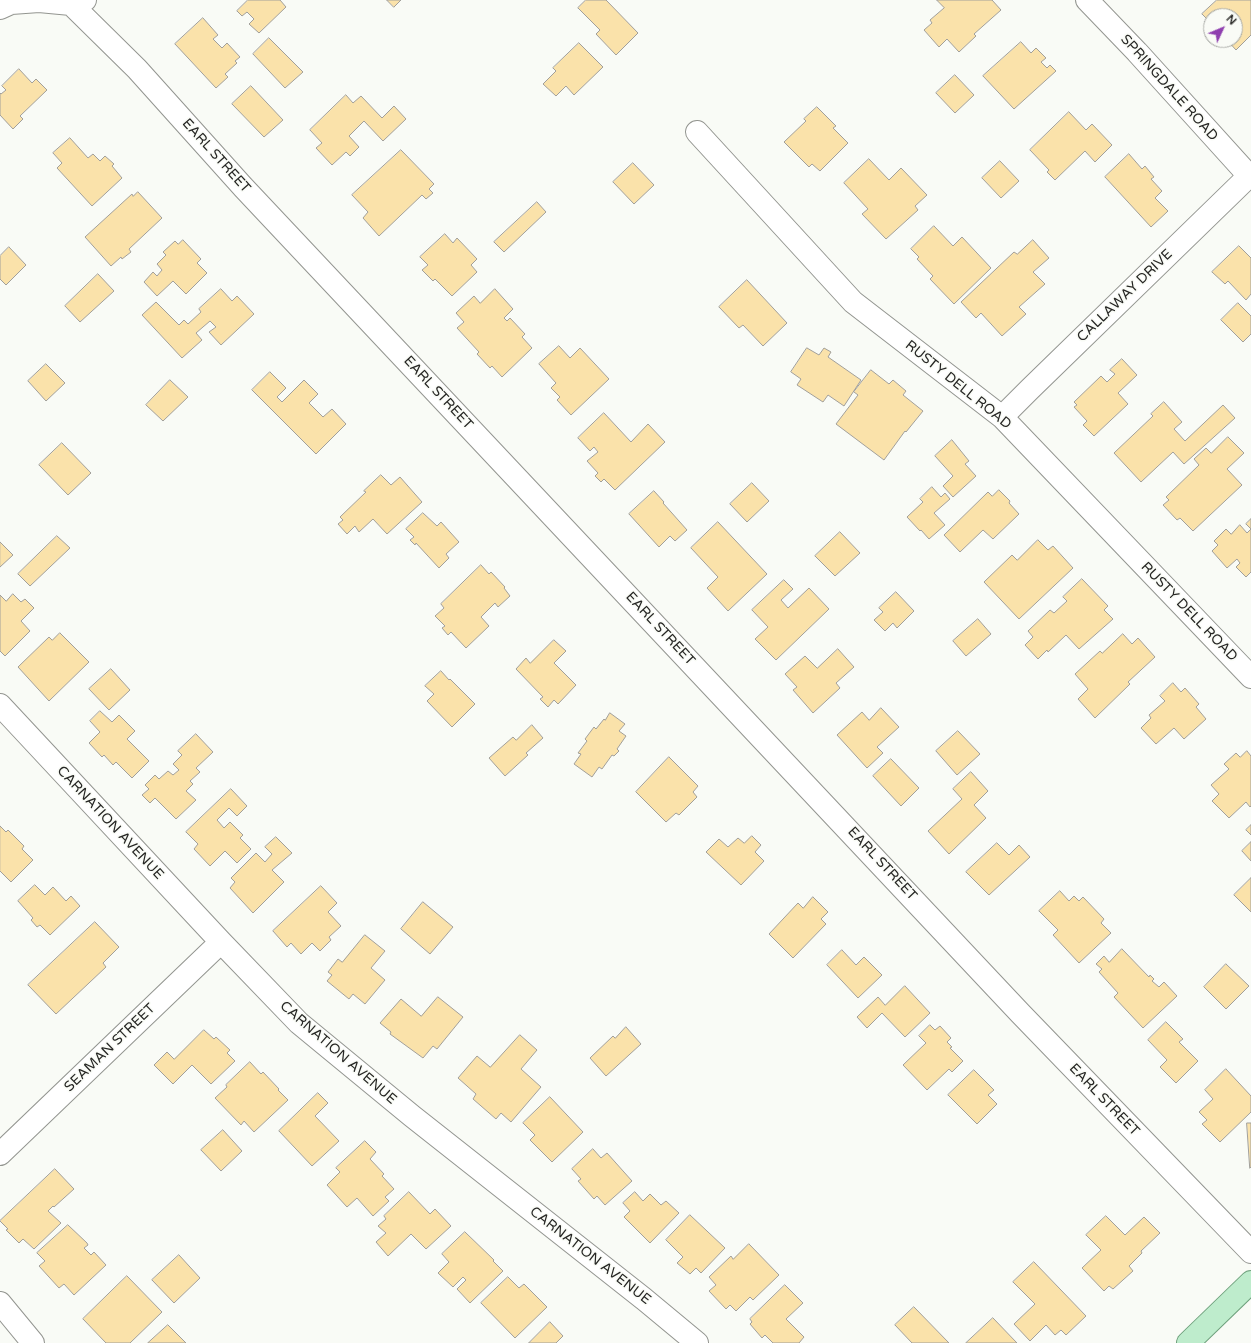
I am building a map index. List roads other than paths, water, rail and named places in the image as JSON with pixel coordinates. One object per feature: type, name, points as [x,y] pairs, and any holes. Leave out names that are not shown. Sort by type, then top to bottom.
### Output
[{"type":"main road","points":[[1188,1343],[1251,1282]]},
{"type":"street","name":"SPRINGDALE ROAD","points":[[1087,0],[1137,52],[1250,177]]},
{"type":"street","points":[[0,8],[11,3],[39,1],[78,2]]},
{"type":"street","name":"EARL STREET","points":[[78,2],[243,187],[1020,1012],[1251,1252]]},
{"type":"street","name":"RUSTY DELL ROAD","points":[[697,132],[853,302],[1002,417],[1251,677]]},
{"type":"street","name":"CALLAWAY DRIVE","points":[[1002,417],[1250,177]]},
{"type":"street","name":"CARNATION AVENUE","points":[[0,705],[221,942],[299,1023],[412,1116],[644,1299],[697,1343]]},
{"type":"street","name":"SEAMAN STREET","points":[[0,1154],[221,942]]},
{"type":"street","points":[[0,1303],[33,1343]]}]
